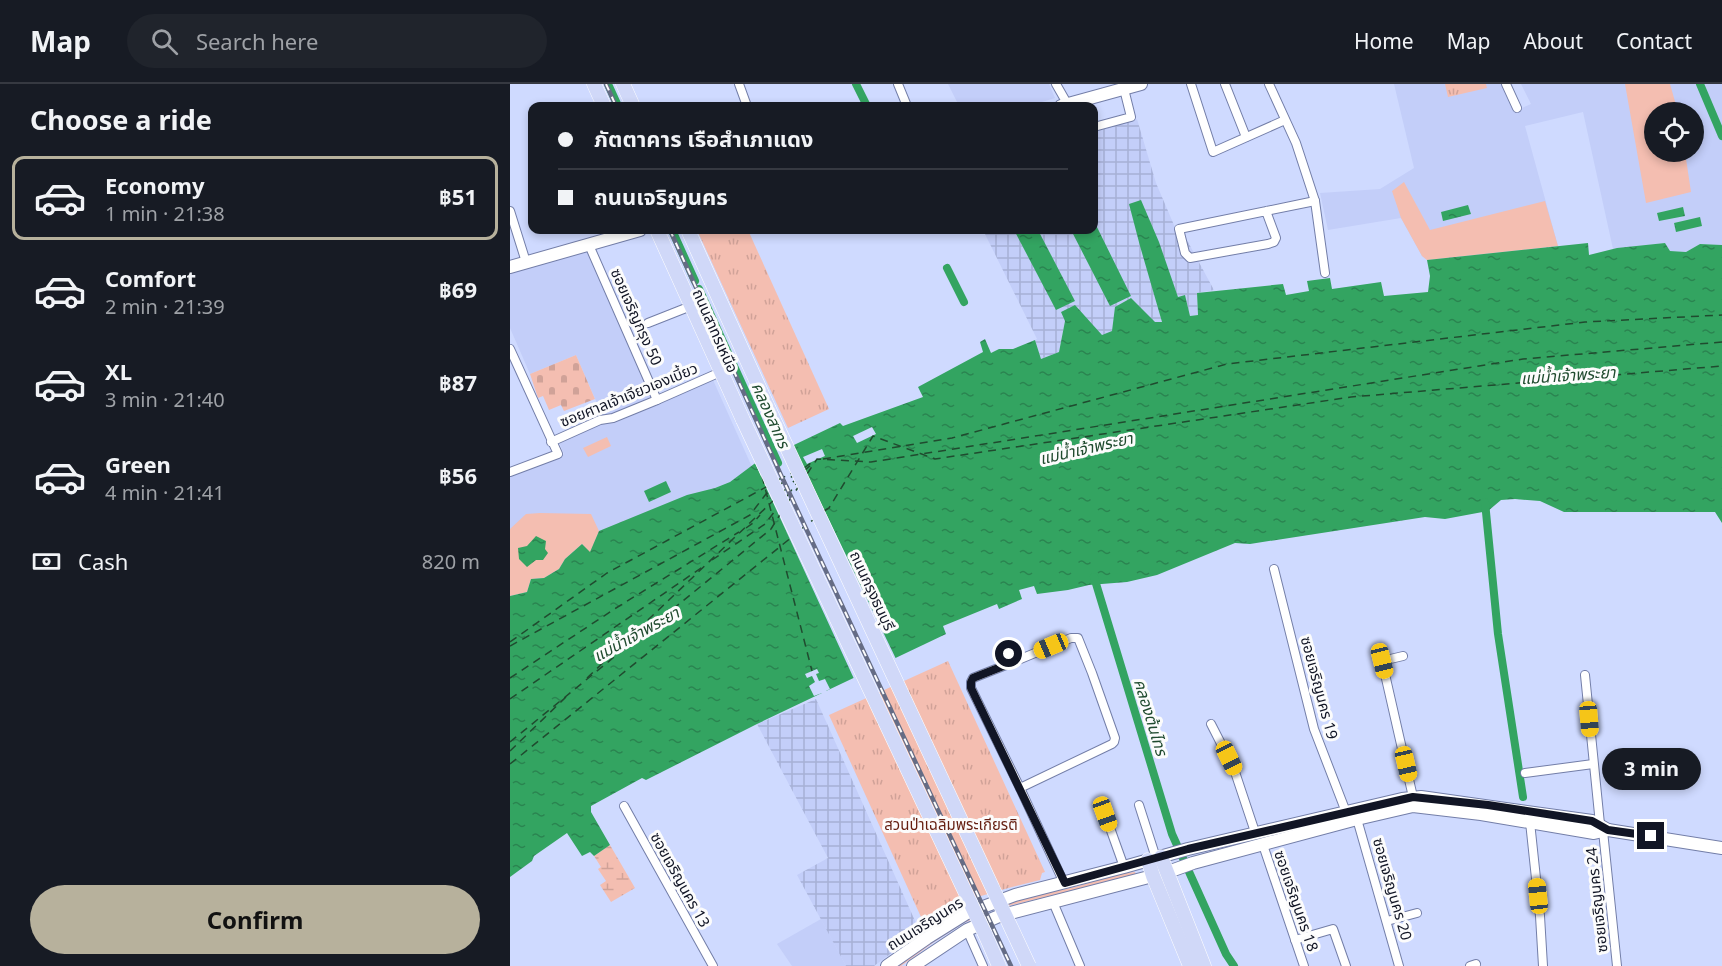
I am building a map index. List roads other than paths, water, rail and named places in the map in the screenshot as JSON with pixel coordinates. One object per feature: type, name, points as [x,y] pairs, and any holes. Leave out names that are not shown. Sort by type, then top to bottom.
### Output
[{"type":"main road","points":[[589,84],[596,102]]},
{"type":"main road","points":[[594,84],[602,102]]},
{"type":"main road","points":[[623,84],[631,102]]},
{"type":"main road","points":[[630,84],[637,102]]},
{"type":"main road","points":[[1077,102],[1141,84]]},
{"type":"main road","points":[[510,267],[626,234]]},
{"type":"main road","points":[[659,234],[743,420],[998,966]]},
{"type":"main road","name":"ถนนกรุงธนบุรี","points":[[690,234],[1029,966]]},
{"type":"main road","name":"ถนนเจริญนคร","points":[[887,966],[967,913],[1015,895],[1255,832],[1413,797],[1488,805],[1592,821],[1604,828],[1722,848]]},
{"type":"main road","name":"ถนนเจริญนคร","points":[[914,966],[966,930],[999,916],[1413,806],[1481,814],[1594,833],[1604,828]]},
{"type":"main road","points":[[1155,859],[1168,872],[1204,966]]},
{"type":"main road","points":[[1155,859],[1153,876],[1190,966]]},
{"type":"street","points":[[740,84],[746,102]]},
{"type":"street","points":[[898,84],[905,102]]},
{"type":"street","points":[[1056,84],[1062,102]]},
{"type":"street","points":[[1191,84],[1213,152],[1285,120]]},
{"type":"street","points":[[1225,84],[1246,137]]},
{"type":"street","points":[[1269,84],[1296,143],[1315,201],[1325,273]]},
{"type":"street","points":[[1506,84],[1516,108]]},
{"type":"street","points":[[1098,126],[1131,117],[1124,89]]},
{"type":"street","points":[[1266,211],[1276,238],[1274,242],[1190,258],[1185,253],[1179,229],[1266,211],[1315,201]]},
{"type":"street","points":[[510,211],[526,262]]},
{"type":"street","name":"ถนนสาทรเหนือ","points":[[653,234],[748,447]]},
{"type":"street","name":"ซอยเจริญกรุง 50","points":[[589,245],[657,400]]},
{"type":"street","points":[[648,323],[686,308]]},
{"type":"street","points":[[510,349],[558,454],[510,472]]},
{"type":"street","name":"ซอยศาลเจ้าเจียวเองเบี้ยว","points":[[551,442],[716,374]]},
{"type":"street","name":"ซอยเจริญนคร 19","points":[[1274,569],[1314,729],[1346,812]]},
{"type":"street","points":[[1020,788],[1116,740],[1078,638],[1071,638],[1010,659],[973,678],[971,682],[971,688],[1065,883]]},
{"type":"street","points":[[1403,656],[1382,661],[1413,797]]},
{"type":"street","name":"ซอยเจริญนคร 24","points":[[1585,675],[1593,764],[1604,828],[1617,966]]},
{"type":"street","points":[[1211,724],[1234,769],[1255,832]]},
{"type":"street","points":[[1525,773],[1593,764]]},
{"type":"street","points":[[1139,805],[1155,859]]},
{"type":"street","name":"ซอยเจริญนคร 13","points":[[624,806],[713,966]]},
{"type":"street","points":[[1105,814],[1124,867]]},
{"type":"street","name":"ซอยเจริญนคร 20","points":[[1358,819],[1399,966]]},
{"type":"street","points":[[1530,822],[1543,966]]},
{"type":"street","name":"ซอยเจริญนคร 18","points":[[1263,845],[1304,966]]},
{"type":"street","points":[[1053,902],[1080,966]]},
{"type":"street","points":[[1387,921],[1417,913]]},
{"type":"street","points":[[1295,940],[1333,929],[1346,966]]},
{"type":"street","points":[[966,930],[983,966]]},
{"type":"water","name":"แม่น้ำเจ้าพระยา","points":[[1141,200],[1159,242],[1178,297],[1185,295],[1190,316],[1198,315],[1197,293],[1283,284],[1286,295],[1309,291],[1307,281],[1330,278],[1332,289],[1381,282],[1384,296],[1428,292],[1430,276],[1427,260],[1588,243],[1589,255],[1617,248],[1665,243],[1670,251],[1686,252],[1700,244],[1722,245],[1722,523],[1715,512],[1564,512],[1540,501],[1501,500],[1488,511],[1445,519],[1425,517],[1250,544],[1235,543],[1157,575],[1127,582],[1089,585],[1037,594],[1034,586],[1019,590],[1022,599],[999,609],[997,604],[943,626],[946,634],[646,780],[642,778],[591,806],[591,812],[610,845],[594,856],[590,852],[582,856],[567,833],[534,856],[532,861],[510,877],[510,596],[527,592],[531,579],[544,578],[559,569],[565,559],[582,544],[590,552],[599,531],[687,495],[730,482],[754,464],[840,423],[843,426],[923,397],[918,387],[983,352],[980,342],[985,339],[991,353],[999,349],[1013,349],[1035,340],[1041,359],[1059,352],[1065,321],[1061,312],[1075,305],[1102,335],[1112,331],[1115,307],[1131,298],[1155,322],[1162,322],[1129,204]]},
{"type":"water","points":[[1468,205],[1471,214],[1443,221],[1441,212]]},
{"type":"water","points":[[1683,207],[1685,216],[1659,221],[1657,213]]},
{"type":"water","points":[[1700,217],[1702,226],[1676,232],[1674,223]]},
{"type":"water","points":[[1098,229],[1131,296],[1110,306],[1073,234],[1098,234]]},
{"type":"water","points":[[1016,234],[1040,234],[1075,301],[1056,310]]},
{"type":"water","points":[[666,481],[671,492],[649,502],[644,491]]},
{"type":"water","points":[[536,536],[546,541],[545,549],[548,553],[543,560],[536,560],[527,567],[519,559],[518,548],[527,546]]},
{"type":"waterway","name":"คลองสาทร","points":[[608,84],[616,102]]},
{"type":"waterway","points":[[856,84],[865,102]]},
{"type":"waterway","points":[[1700,84],[1722,136]]},
{"type":"waterway","name":"คลองสาทร","points":[[674,234],[695,281]]},
{"type":"waterway","points":[[947,268],[964,302]]},
{"type":"waterway","name":"คลองสาทร","points":[[699,289],[778,463]]},
{"type":"waterway","points":[[1485,502],[1498,634],[1523,797]]},
{"type":"waterway","name":"คลองต้นไทร","points":[[1094,577],[1172,834],[1226,954],[1234,966]]},
{"type":"railway","points":[[606,84],[614,102]]},
{"type":"railway","points":[[672,234],[780,473],[1011,966]]},
{"type":"park label","name":"สวนป่าเฉลิมพระเกียรติ","points":[[951,825]]}]
